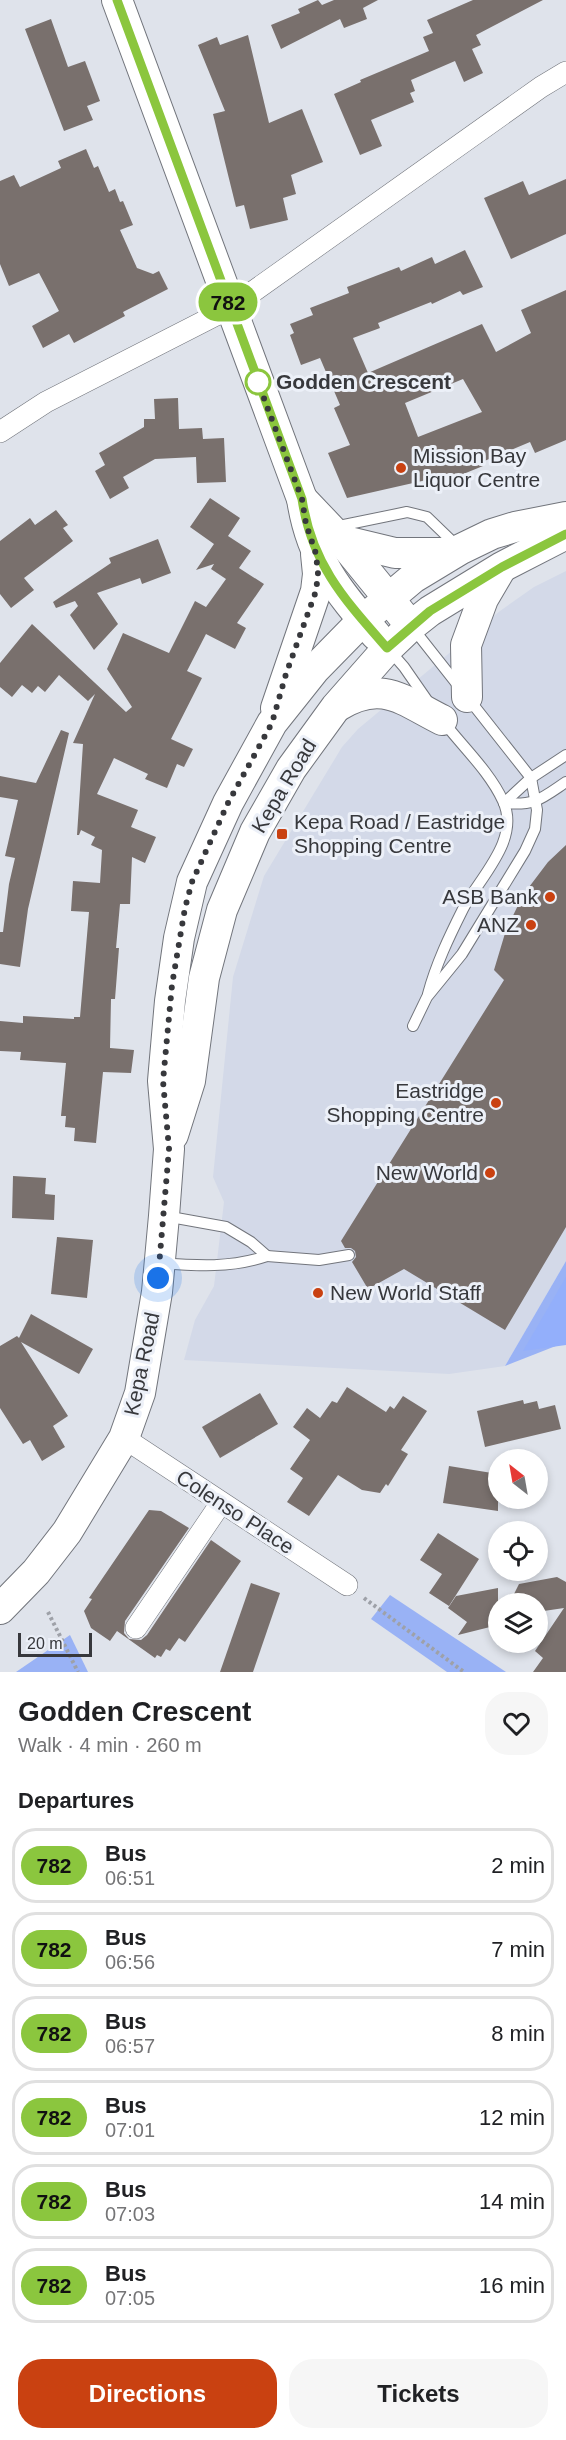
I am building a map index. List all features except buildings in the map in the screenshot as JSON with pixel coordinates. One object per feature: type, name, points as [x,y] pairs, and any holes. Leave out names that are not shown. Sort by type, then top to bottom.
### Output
[{"type":"main road","points":[[117,0],[302,499],[306,524],[328,541],[389,599],[411,626]]},
{"type":"main road","name":"Kepa Road","points":[[0,1609],[36,1572],[68,1532],[124,1438],[140,1393],[157,1292],[164,1216],[169,1149],[163,1081],[172,985],[185,908],[192,882],[228,803],[272,723],[315,669],[363,620],[413,578],[457,551],[500,532],[566,516]]},
{"type":"main road","name":"Kepa Road","points":[[169,1149],[190,1081],[204,978],[222,910],[255,832],[304,749],[336,707],[387,648],[411,626],[430,611],[502,567],[566,534]]},
{"type":"main road","points":[[328,541],[395,553],[457,551]]},
{"type":"main road","points":[[328,541],[347,602],[387,648]]},
{"type":"main road","points":[[272,723],[286,674],[316,591],[318,574],[328,541]]},
{"type":"main road","points":[[466,697],[466,645],[483,599],[502,567]]},
{"type":"main road","points":[[336,707],[356,695],[387,693],[442,720]]},
{"type":"street","points":[[0,432],[46,402],[230,308],[566,72]]},
{"type":"street","name":"Colenso Place","points":[[124,1438],[347,1585]]},
{"type":"street","points":[[136,1628],[221,1503]]},
{"type":"lane","points":[[328,541],[407,512],[427,517],[457,551]]},
{"type":"lane","points":[[411,626],[531,778],[537,801],[535,829],[525,851],[462,954],[427,997]]},
{"type":"lane","points":[[387,648],[493,783],[504,803],[507,818],[506,834],[499,852],[460,916],[435,968],[427,997],[413,1026]]},
{"type":"lane","points":[[504,803],[531,778],[566,755]]},
{"type":"lane","points":[[504,803],[525,805],[537,801],[566,782]]},
{"type":"lane","points":[[164,1216],[226,1227],[267,1256]]},
{"type":"lane","points":[[160,1263],[210,1267],[244,1263],[267,1256],[319,1260],[349,1255]]},
{"type":"path","points":[[347,1585],[464,1672]]},
{"type":"path","points":[[48,1612],[78,1672]]},
{"type":"shaded area","name":"Eastridge Shopping Centre","points":[[566,571],[566,1261],[505,1366],[449,1374],[184,1360],[195,1320],[214,1286],[224,1202],[213,1177],[233,977],[264,876],[342,747],[358,729],[500,611],[534,587]]},
{"type":"shaded area","points":[[566,1261],[566,1342],[505,1366]]},
{"type":"shaded area","points":[[566,1277],[566,1345],[523,1351]]},
{"type":"shaded area","points":[[390,1595],[506,1672],[447,1672],[371,1619]]},
{"type":"shaded area","points":[[70,1635],[88,1672],[16,1672]]},
{"type":"bus line","name":"782","points":[[117,0],[302,499],[306,524],[316,554],[347,602],[387,648],[430,611],[502,567],[566,534]]},
{"type":"place","name":"Godden Crescent","points":[[258,382]]},
{"type":"place","name":"Mission Bay Liquor Centre","points":[[401,468]]},
{"type":"place","name":"Kepa Road / Eastridge Shopping Centre","points":[[282,834]]},
{"type":"place","name":"ASB Bank","points":[[550,897]]},
{"type":"place","name":"ANZ","points":[[531,925]]},
{"type":"place","name":"Eastridge Shopping Centre","points":[[496,1103]]},
{"type":"place","name":"New World","points":[[490,1173]]},
{"type":"place","name":"New World Staff","points":[[318,1293]]},
{"type":"route","points":[[158,1278],[169,1149],[163,1081],[172,985],[185,908],[192,882],[228,803],[272,723],[286,674],[296,652],[316,591],[318,574],[316,554],[306,524],[302,499],[254,372],[258,382]]}]
